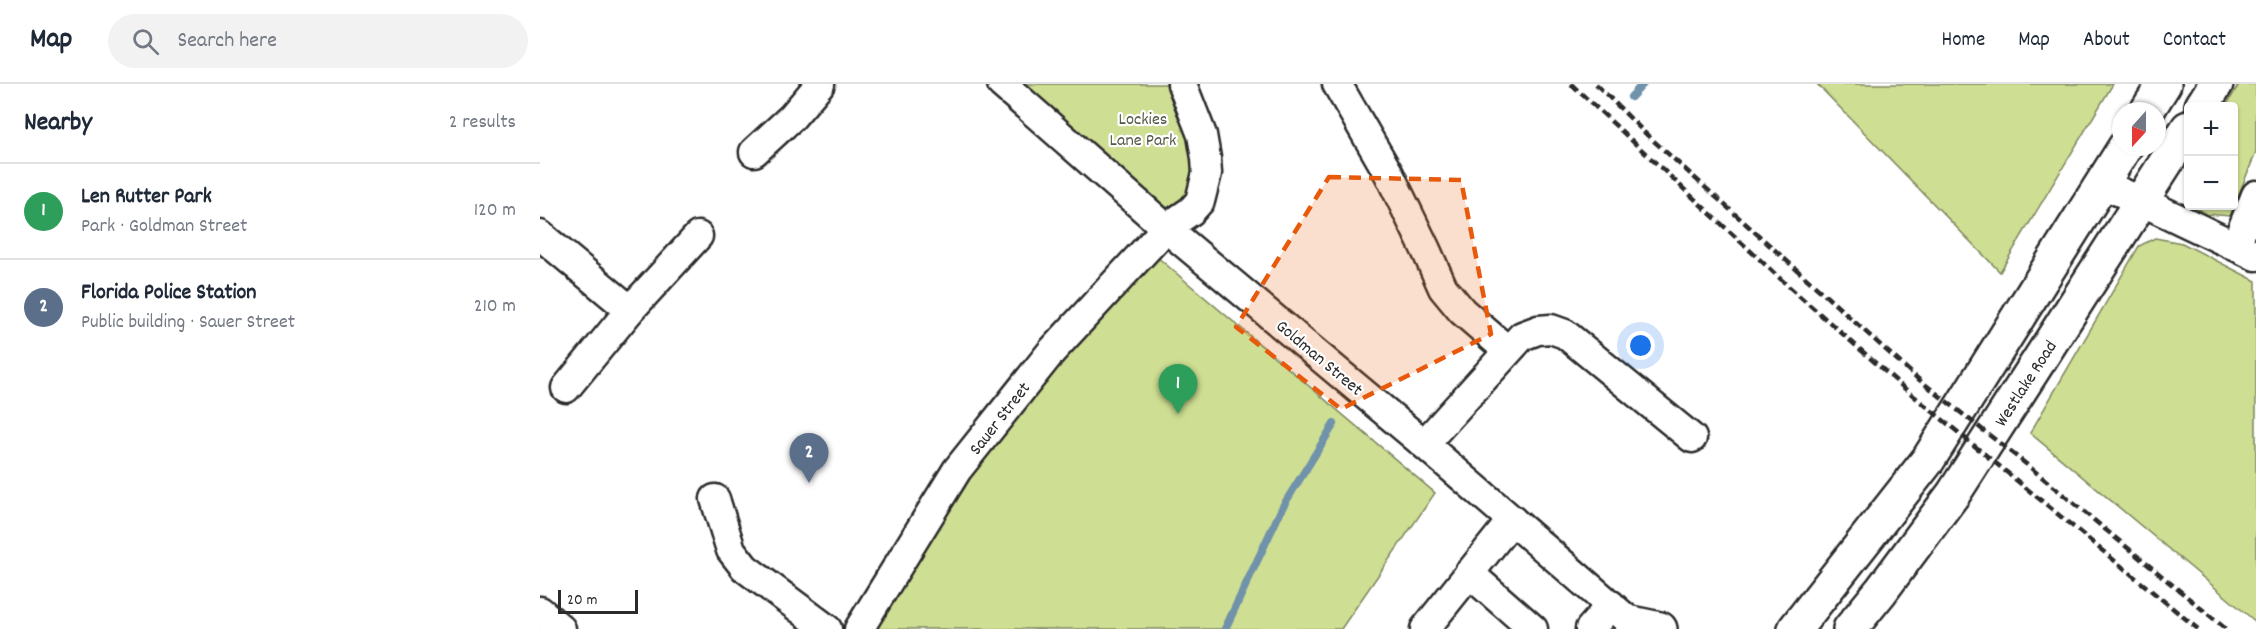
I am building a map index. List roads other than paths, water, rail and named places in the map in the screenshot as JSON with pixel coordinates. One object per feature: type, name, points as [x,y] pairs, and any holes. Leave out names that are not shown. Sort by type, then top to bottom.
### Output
[{"type":"main road","points":[[2153,102],[2164,84]]},
{"type":"main road","points":[[2205,102],[2216,84]]},
{"type":"main road","name":"Westlake Road","points":[[1850,629],[1954,493],[2184,134]]},
{"type":"main road","points":[[1791,626],[1928,460],[2119,156]]},
{"type":"main road","points":[[1867,629],[1881,591]]},
{"type":"street","points":[[754,152],[792,117],[820,84]]},
{"type":"street","name":"Goldman Street","points":[[1002,84],[1166,228],[1635,621]]},
{"type":"street","name":"Sauer Street","points":[[859,629],[957,470],[1052,351],[1166,228],[1191,211],[1200,201],[1207,173],[1202,135],[1182,84]]},
{"type":"street","points":[[1337,84],[1389,174],[1443,288],[1462,311],[1507,350]]},
{"type":"street","points":[[2102,184],[2246,250],[2256,195]]},
{"type":"street","points":[[540,236],[630,310]]},
{"type":"street","points":[[566,388],[630,310],[698,236]]},
{"type":"street","points":[[1424,444],[1522,336],[1538,330],[1551,329],[1565,334],[1692,438]]},
{"type":"street","points":[[715,500],[731,550],[745,568],[827,629]]},
{"type":"street","points":[[1425,629],[1512,520]]},
{"type":"street","points":[[1469,573],[1533,629]]},
{"type":"street","points":[[540,611],[561,629]]},
{"type":"street","points":[[1590,629],[1635,621]]},
{"type":"waterway","points":[[1631,97],[1643,84]]},
{"type":"waterway","points":[[1225,629],[1283,506],[1334,424]]},
{"type":"railway","points":[[1571,84],[1786,284],[1904,388],[2198,629]]},
{"type":"railway","points":[[1596,84],[1646,134],[1917,378],[2026,464],[2226,629]]},
{"type":"place","name":"Len Rutter Park","points":[[1178,414]]},
{"type":"place","name":"Florida Police Station","points":[[809,483]]},
{"type":"park label","name":"Lockies Lane Park","points":[[1143,128]]}]
